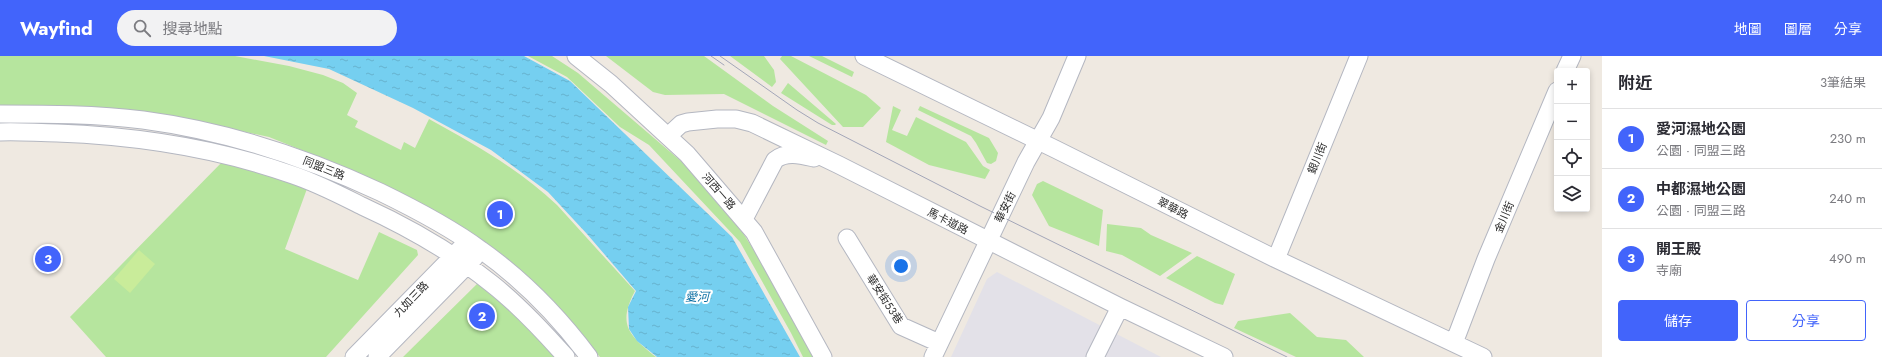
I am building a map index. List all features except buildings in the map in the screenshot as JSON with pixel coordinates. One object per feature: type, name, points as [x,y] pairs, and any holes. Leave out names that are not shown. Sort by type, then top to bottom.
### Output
[{"type":"street","name":"河西一路","points":[[576,56],[615,88],[690,157],[744,219],[754,232],[823,357]]},
{"type":"street","name":"翠華路","points":[[864,56],[1276,260],[1483,357]]},
{"type":"street","name":"華安街","points":[[936,350],[1026,162],[1051,118],[1077,56]]},
{"type":"street","name":"銀川街","points":[[1276,260],[1359,56]]},
{"type":"street","points":[[1567,68],[1572,56]]},
{"type":"street","name":"金川街","points":[[1454,343],[1486,259],[1554,98]]},
{"type":"street","name":"同盟三路","points":[[0,114],[93,116],[142,120],[228,136],[302,159],[358,182],[439,221],[475,245],[540,301],[589,357]]},
{"type":"street","name":"馬卡道路","points":[[668,136],[681,124],[717,119],[736,119],[771,131],[988,242],[1224,357]]},
{"type":"street","name":"同盟三路","points":[[0,132],[93,134],[142,139],[224,154],[295,175],[427,239],[460,260],[492,283],[529,315],[566,357]]},
{"type":"street","points":[[224,154],[228,136]]},
{"type":"street","points":[[744,219],[772,166],[780,156],[794,155],[839,165]]},
{"type":"street","points":[[349,200],[358,182]]},
{"type":"street","name":"華安街53巷","points":[[847,238],[901,326],[936,350]]},
{"type":"street","name":"九如三路","points":[[354,357],[475,245]]},
{"type":"street","name":"九如三路","points":[[377,357],[460,260]]},
{"type":"street","points":[[1095,357],[1120,307]]},
{"type":"shaded area","points":[[997,272],[1161,357],[951,357],[987,279]]},
{"type":"green space","points":[[0,56],[235,56],[289,66],[323,75],[343,83],[357,93],[347,115],[358,121],[355,127],[401,150],[404,142],[415,148],[429,119],[496,158],[527,180],[557,205],[635,291],[627,313],[629,328],[639,342],[656,357],[600,357],[565,316],[386,189],[354,171],[269,137],[198,122],[0,111]]},
{"type":"green space","points":[[528,56],[552,56],[578,73],[682,162],[743,233],[772,279],[815,357],[803,357],[740,242],[649,145],[620,127],[567,77]]},
{"type":"green space","points":[[606,56],[704,56],[773,106],[828,141],[826,145],[724,94],[665,95],[653,92]]},
{"type":"green space","points":[[730,56],[764,56],[774,70],[776,82],[772,87]]},
{"type":"green space","points":[[782,56],[791,56],[866,95],[881,108],[863,127],[843,127],[780,59]]},
{"type":"green space","points":[[809,56],[822,56],[854,72],[852,77]]},
{"type":"green space","points":[[788,83],[836,124],[832,125],[781,93]]},
{"type":"green space","points":[[893,106],[901,110],[892,130],[907,136],[916,117],[966,142],[983,166],[990,170],[985,179],[929,165],[886,142]]},
{"type":"green space","points":[[920,106],[989,138],[998,153],[996,161],[991,164],[987,163],[971,136],[918,110]]},
{"type":"green space","points":[[224,160],[308,186],[285,249],[358,280],[379,232],[417,250],[418,255],[326,357],[106,357],[70,317]]},
{"type":"green space","points":[[1043,181],[1103,210],[1099,246],[1049,226],[1032,195],[1037,184]]},
{"type":"green space","points":[[1107,224],[1141,228],[1151,235],[1192,253],[1160,276],[1122,255],[1106,251]]},
{"type":"green space","points":[[139,250],[155,264],[130,293],[114,279]]},
{"type":"green space","points":[[1197,256],[1235,274],[1223,305],[1215,303],[1166,278]]},
{"type":"green space","points":[[479,282],[507,304],[556,357],[403,357]]},
{"type":"green space","points":[[1290,313],[1317,337],[1346,340],[1364,357],[1296,357],[1234,328],[1238,321]]},
{"type":"water","name":"愛河","points":[[264,56],[524,56],[570,81],[732,237],[800,357],[657,357],[637,341],[629,329],[628,307],[636,291],[587,234],[548,192],[491,150],[413,108],[329,69]]},
{"type":"tram line","points":[[711,56],[724,65]]},
{"type":"tram line","points":[[720,56],[818,123],[980,206],[1287,357]]},
{"type":"place","name":"愛河濕地公園","points":[[500,214]]},
{"type":"place","name":"開王殿","points":[[48,259]]},
{"type":"place","name":"中都濕地公園","points":[[482,316]]}]
